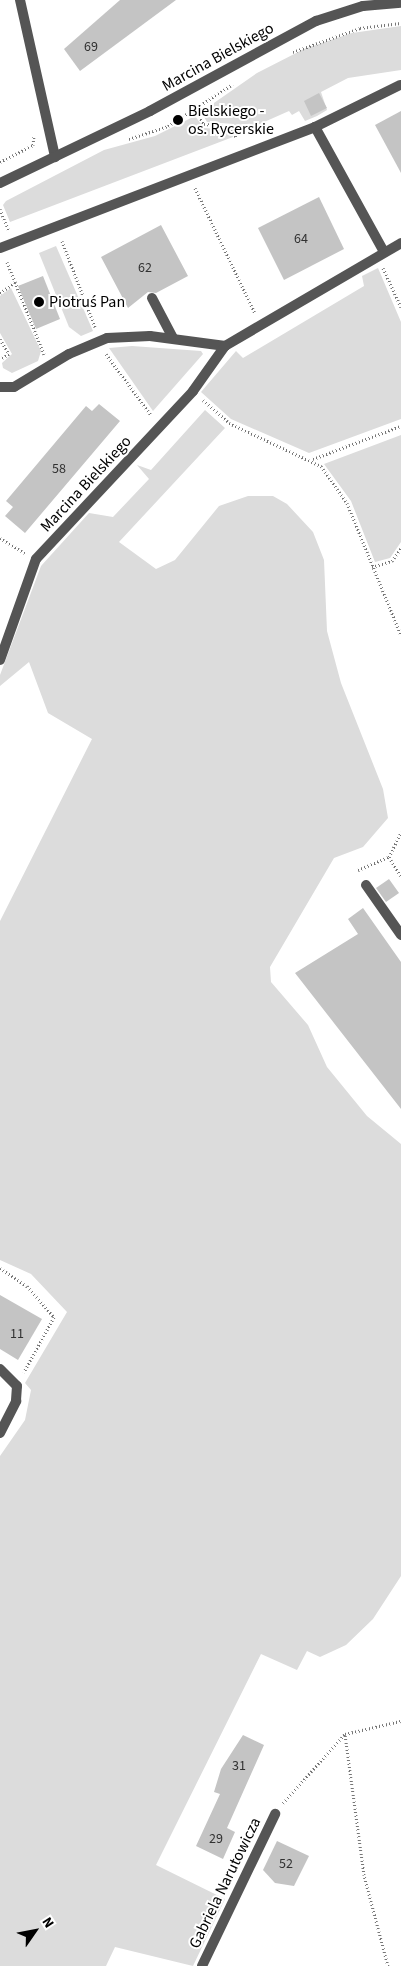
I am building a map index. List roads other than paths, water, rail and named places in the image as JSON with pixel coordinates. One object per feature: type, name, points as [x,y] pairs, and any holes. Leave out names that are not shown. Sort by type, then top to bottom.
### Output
[{"type":"street","points":[[20,0],[55,156]]},
{"type":"street","name":"Marcina Bielskiego","points":[[0,184],[316,21],[395,2]]},
{"type":"street","points":[[0,248],[315,127],[400,86]]},
{"type":"street","points":[[315,127],[381,254]]},
{"type":"street","name":"Marcina Bielskiego","points":[[0,660],[36,559],[160,427],[225,346],[401,243]]},
{"type":"street","points":[[152,298],[173,338]]},
{"type":"street","points":[[0,386],[14,387],[100,341],[173,338],[225,346]]},
{"type":"street","points":[[366,885],[401,934]]},
{"type":"street","points":[[0,1370],[17,1386],[16,1401],[0,1433]]},
{"type":"street","name":"Gabriela Narutowicza","points":[[202,1966],[275,1814]]},
{"type":"place","name":"Bielskiego - os. Rycerskie","points":[[178,120]]},
{"type":"place","name":"Piotruś Pan","points":[[39,302]]}]
